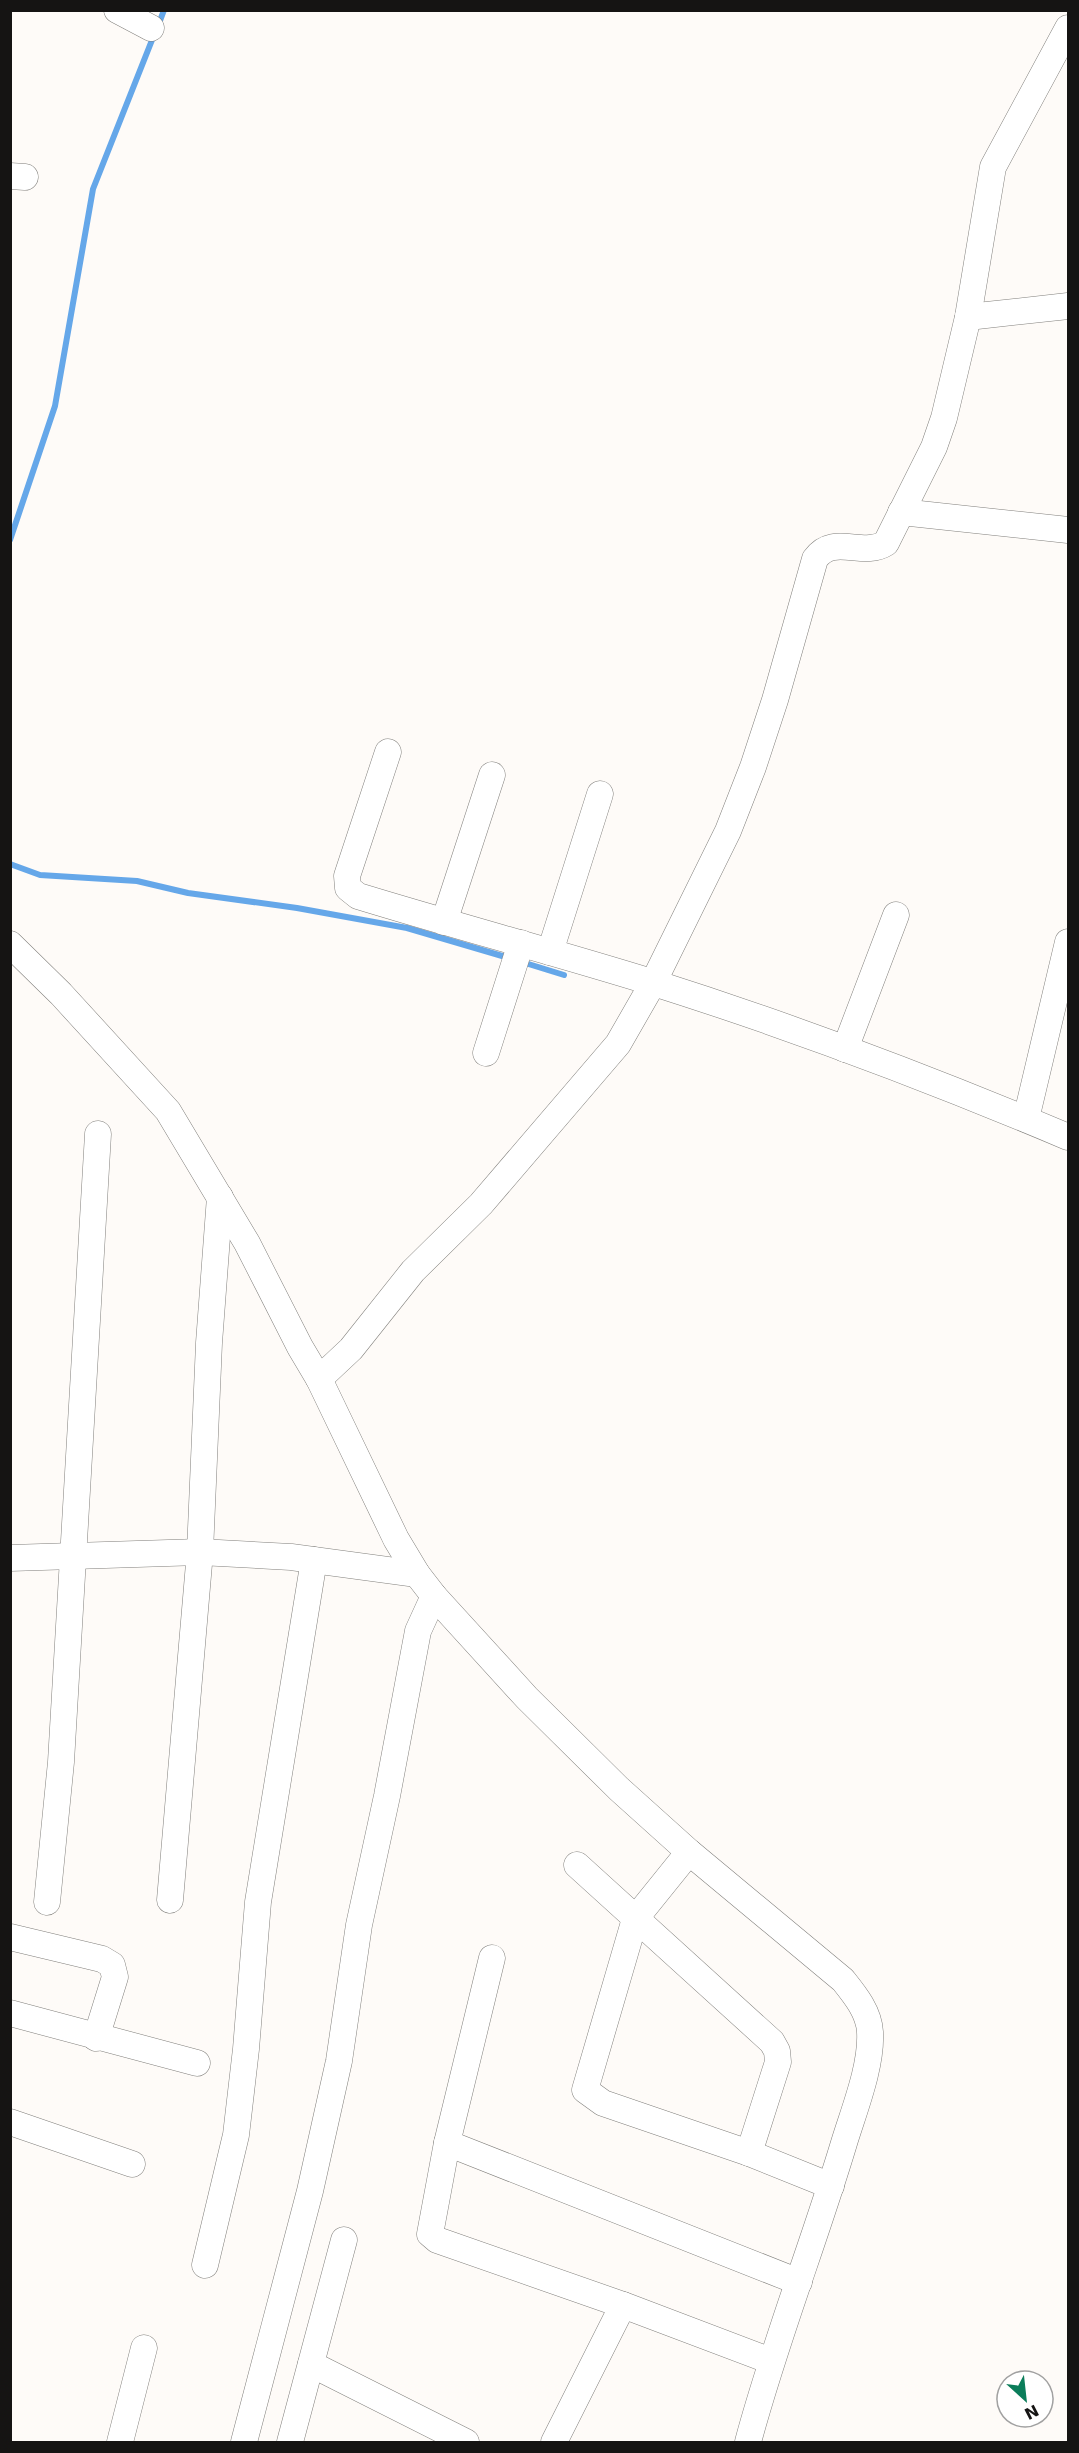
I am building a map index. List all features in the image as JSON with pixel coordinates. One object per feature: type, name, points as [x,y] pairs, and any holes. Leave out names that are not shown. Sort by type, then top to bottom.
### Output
[{"type":"street","points":[[117,10],[151,28]]},
{"type":"street","points":[[319,1379],[351,1349],[402,1283],[481,1204],[572,1100],[618,1044],[653,983],[728,831],[753,767],[776,700],[815,559],[821,551],[835,545],[874,548],[881,546],[889,538],[934,447],[944,418],[968,317],[993,167],[1068,28]]},
{"type":"street","points":[[968,317],[1068,306]]},
{"type":"street","points":[[901,512],[1068,530]]},
{"type":"street","points":[[388,752],[347,876],[347,884],[358,896],[444,922],[516,954],[550,952],[653,983],[935,1080],[1068,1137]]},
{"type":"street","points":[[444,922],[492,776]]},
{"type":"street","points":[[550,952],[600,794]]},
{"type":"street","points":[[845,1049],[896,915]]},
{"type":"street","points":[[1026,1119],[1068,942]]},
{"type":"street","points":[[10,944],[61,994],[168,1111],[220,1197],[319,1379],[396,1539],[417,1574],[434,1596],[559,1732],[689,1851],[843,1980],[858,1997],[870,2031],[860,2090],[831,2186],[771,2361],[748,2442]]},
{"type":"street","points":[[486,1053],[516,954]]},
{"type":"street","points":[[47,1902],[61,1762],[98,1134]]},
{"type":"street","points":[[170,1900],[200,1552],[209,1343],[220,1197]]},
{"type":"street","points":[[10,1558],[200,1552],[314,1560],[417,1574]]},
{"type":"street","points":[[205,2265],[236,2135],[246,2049],[258,1902],[314,1560]]},
{"type":"street","points":[[244,2442],[310,2191],[339,2061],[358,1925],[387,1796],[418,1631],[434,1596]]},
{"type":"street","points":[[689,1851],[635,1919],[585,2090],[603,2103],[749,2153],[831,2186]]},
{"type":"street","points":[[577,1865],[772,2042],[777,2051],[778,2062],[749,2153]]},
{"type":"street","points":[[10,1937],[102,1959],[112,1965],[115,1977],[96,2038]]},
{"type":"street","points":[[492,1958],[447,2143],[429,2228],[432,2237],[771,2361]]},
{"type":"street","points":[[10,2013],[96,2038],[197,2063]]},
{"type":"street","points":[[10,2122],[132,2164]]},
{"type":"street","points":[[447,2143],[799,2282]]},
{"type":"street","points":[[290,2442],[344,2240]]},
{"type":"street","points":[[554,2442],[623,2305]]},
{"type":"street","points":[[120,2442],[144,2348]]},
{"type":"street","points":[[311,2364],[466,2442]]},
{"type":"waterway","points":[[158,26],[164,10]]},
{"type":"waterway","points":[[10,540],[55,406],[93,189],[154,35]]},
{"type":"waterway","points":[[10,864],[40,875],[137,881],[188,893],[297,908],[407,928],[509,958]]},
{"type":"waterway","points":[[522,962],[564,975]]}]
